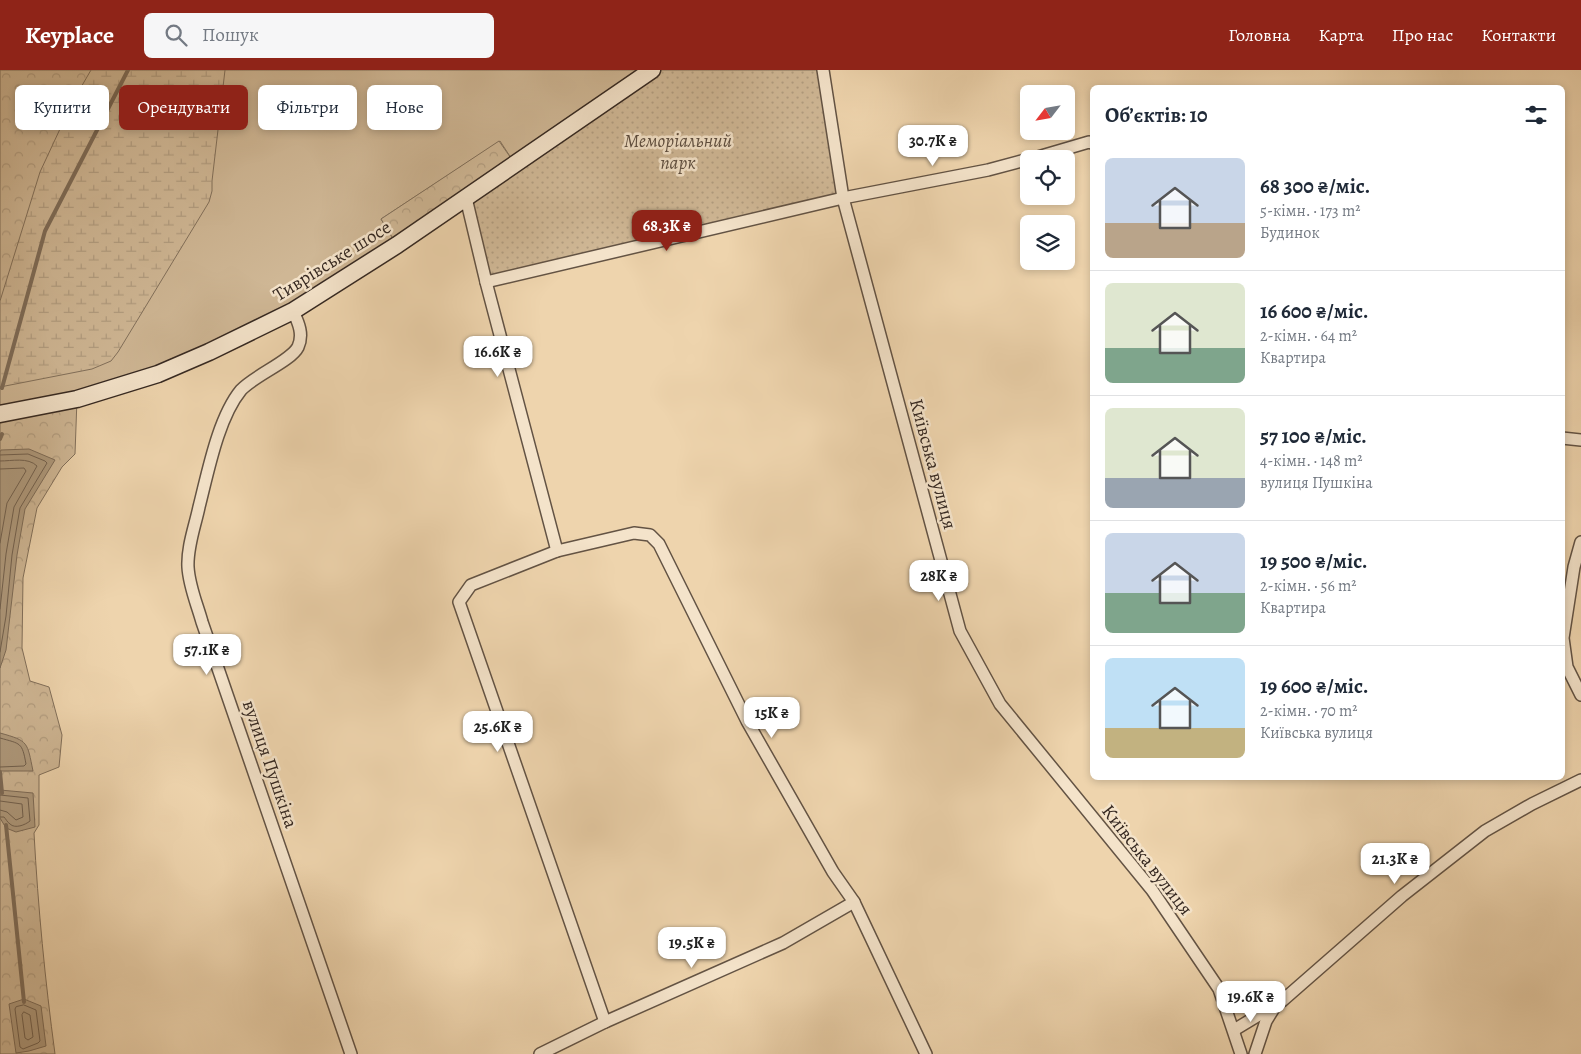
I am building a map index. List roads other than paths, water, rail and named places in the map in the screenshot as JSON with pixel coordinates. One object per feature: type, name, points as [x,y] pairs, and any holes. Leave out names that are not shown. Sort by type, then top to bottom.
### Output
[{"type":"main road","name":"Тиврівське шосе","points":[[0,414],[77,399],[158,374],[202,356],[293,310],[397,245],[652,70]]},
{"type":"street","name":"Київська вулиця","points":[[823,70],[843,198],[960,631],[1000,704],[1152,890],[1219,989],[1241,1054]]},
{"type":"street","points":[[1061,150],[1090,142]]},
{"type":"street","points":[[486,282],[843,198],[988,170],[1020,162]]},
{"type":"street","points":[[466,198],[486,282],[557,551]]},
{"type":"street","name":"вулиця Пушкіна","points":[[293,310],[301,337],[298,347],[292,354],[250,381],[235,398],[226,417],[214,451],[190,543],[189,580],[351,1054]]},
{"type":"street","points":[[1565,438],[1581,440]]},
{"type":"street","points":[[605,1022],[459,602],[471,585],[557,551],[634,533],[650,535],[659,544],[747,721],[833,872],[854,902],[926,1054]]},
{"type":"street","points":[[1565,625],[1574,567],[1581,542]]},
{"type":"street","points":[[1565,657],[1567,667],[1581,696]]},
{"type":"street","points":[[1234,1030],[1275,1006],[1402,896],[1476,837],[1501,821],[1581,780]]},
{"type":"street","points":[[540,1054],[605,1022],[783,943],[854,902]]},
{"type":"street","points":[[1255,1054],[1266,1021],[1275,1006]]},
{"type":"water","points":[[29,449],[55,460],[25,509],[17,555],[6,650],[0,668],[0,452],[1,450]]},
{"type":"water","points":[[0,733],[17,738],[25,744],[28,748],[33,771],[0,771]]},
{"type":"water","points":[[0,790],[33,793],[35,827],[16,832],[6,828],[0,818]]},
{"type":"water","points":[[24,999],[41,1006],[46,1046],[16,1053],[9,1004]]},
{"type":"waterway","points":[[2,388],[45,231],[128,70]]},
{"type":"waterway","points":[[0,439],[2,434]]},
{"type":"waterway","points":[[0,772],[2,793]]},
{"type":"waterway","points":[[6,825],[24,1002]]},
{"type":"park label","name":"Меморіальний парк","points":[[678,152]]}]
